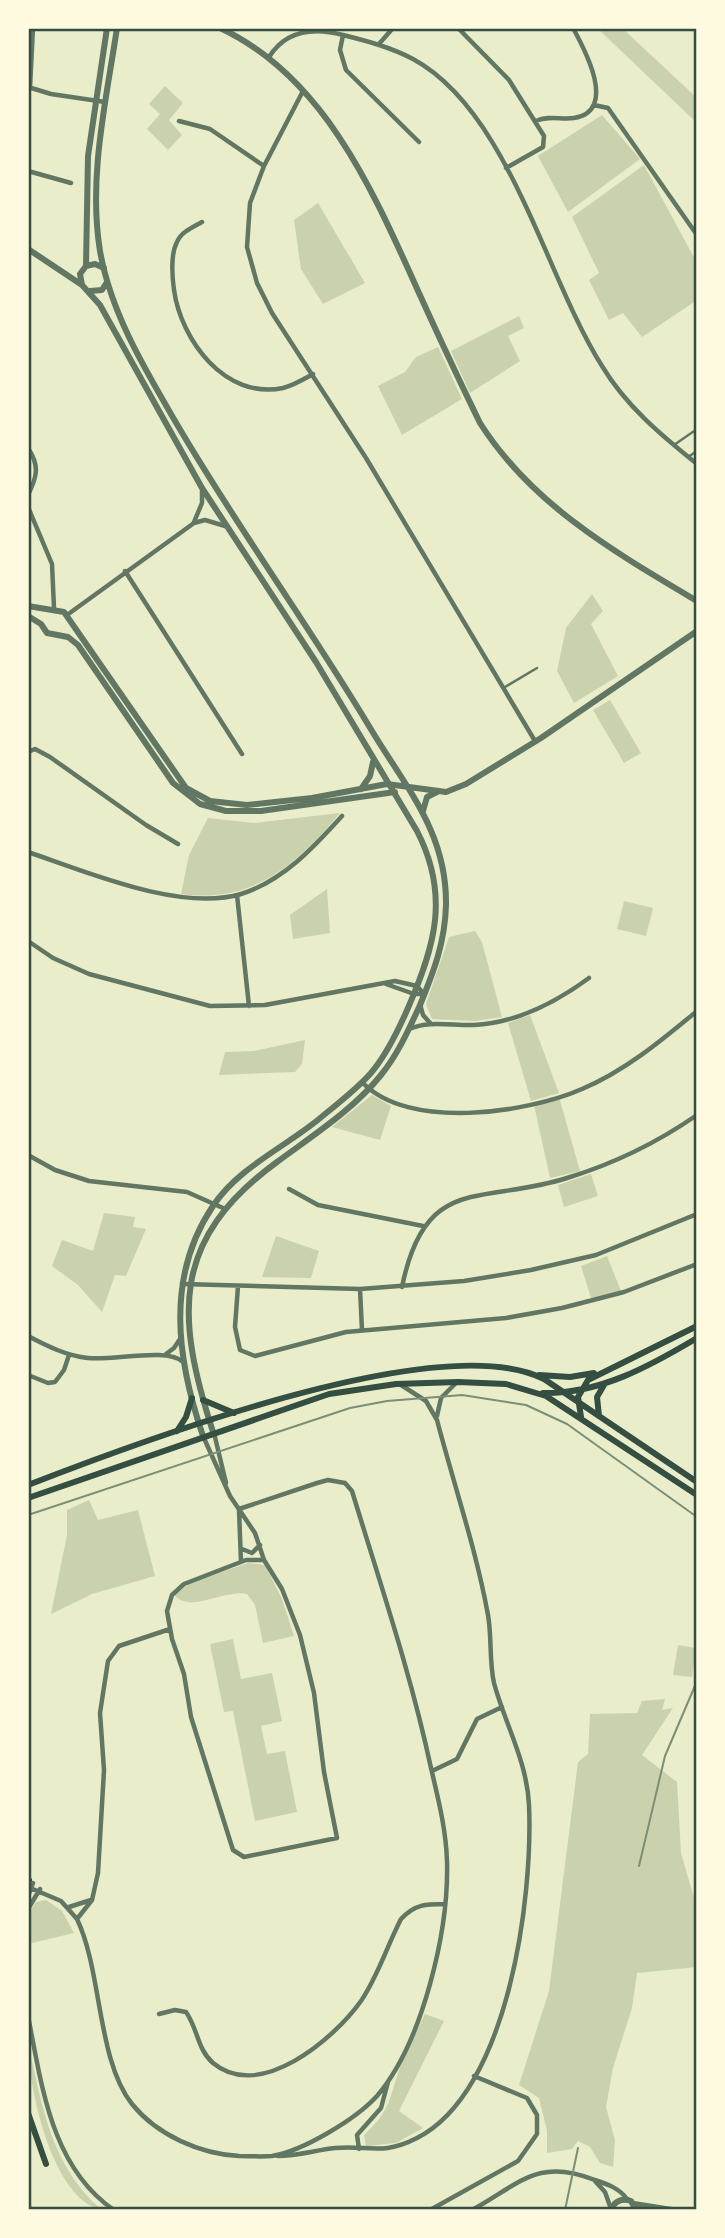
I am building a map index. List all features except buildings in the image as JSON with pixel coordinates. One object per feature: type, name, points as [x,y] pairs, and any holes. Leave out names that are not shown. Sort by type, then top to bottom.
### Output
[{"type":"main road","points":[[586,1422],[579,1414],[577,1401],[580,1390],[603,1371],[697,1326]]},
{"type":"main road","points":[[28,1500],[37,1494],[330,1394],[396,1384],[458,1382],[500,1383],[537,1392],[580,1390],[605,1384],[697,1338]]},
{"type":"main road","points":[[28,1485],[176,1433],[331,1384],[397,1372],[487,1367],[570,1377],[603,1371]]},
{"type":"main road","points":[[534,1374],[565,1392],[697,1482]]},
{"type":"main road","points":[[599,1416],[597,1398],[605,1384]]},
{"type":"main road","points":[[537,1392],[697,1494]]},
{"type":"main road","points":[[176,1433],[186,1417],[192,1398]]},
{"type":"main road","points":[[203,1400],[236,1414]]},
{"type":"main road","points":[[28,2112],[46,2164]]},
{"type":"street","points":[[33,28],[29,88],[106,102]]},
{"type":"street","points":[[84,288],[87,172],[107,28]]},
{"type":"street","points":[[117,28],[106,102],[97,197],[99,240],[107,282],[121,320],[185,437],[226,504],[327,654],[423,811],[438,846],[446,899],[442,947],[409,1029],[389,1065],[369,1089],[323,1128],[251,1182],[223,1208],[202,1246],[191,1285],[190,1336],[203,1400],[228,1490]]},
{"type":"street","points":[[220,28],[269,57],[303,91],[339,137],[361,173],[487,434],[530,483],[580,529],[697,601]]},
{"type":"street","points":[[379,44],[393,28]]},
{"type":"street","points":[[458,28],[509,80],[544,136],[543,147],[506,168]]},
{"type":"street","points":[[536,121],[545,117],[573,118],[586,114],[594,105],[598,93],[593,74],[573,28]]},
{"type":"street","points":[[269,57],[288,37],[321,29],[379,44],[413,59],[444,82],[474,116],[506,168],[597,359],[620,393],[673,446],[697,464]]},
{"type":"street","points":[[343,35],[340,50],[346,70],[419,142]]},
{"type":"street","points":[[303,91],[264,166],[250,203],[247,247],[264,300],[313,374],[536,741]]},
{"type":"street","points":[[594,105],[608,108],[697,235]]},
{"type":"street","points":[[179,121],[211,129],[264,166]]},
{"type":"street","points":[[28,172],[71,183]]},
{"type":"street","points":[[202,222],[176,242],[173,262],[176,305],[183,327],[195,348],[224,373],[263,388],[287,387],[313,374]]},
{"type":"street","points":[[28,249],[84,288],[104,313],[202,488],[316,662],[428,853],[435,887],[432,945],[414,994],[381,1060],[362,1082],[244,1174],[213,1206],[189,1254],[182,1284],[180,1339],[192,1398],[203,1436],[228,1490],[260,1544],[264,1559],[282,1589],[310,1673],[324,1772],[337,1838],[244,1857],[233,1850],[191,1717],[184,1674],[167,1611],[176,1589],[191,1580],[241,1562],[264,1559]]},
{"type":"street","points":[[66,275],[95,264],[105,269]]},
{"type":"street","points":[[84,288],[98,292],[107,282]]},
{"type":"street","points":[[28,448],[35,460],[37,473],[28,495]]},
{"type":"street","points":[[194,523],[202,503],[202,488]]},
{"type":"street","points":[[28,507],[52,564],[51,609]]},
{"type":"street","points":[[60,635],[67,629],[68,618],[125,571],[194,523],[205,520],[225,526]]},
{"type":"street","points":[[125,571],[242,754]]},
{"type":"street","points":[[28,606],[51,609],[68,618],[102,663],[173,773],[191,792],[210,801],[247,805],[360,790],[387,783],[438,792]]},
{"type":"street","points":[[41,625],[43,615],[51,609]]},
{"type":"street","points":[[28,616],[41,625],[47,634],[73,640],[85,653],[173,783],[200,804],[220,811],[261,811],[393,793],[406,787]]},
{"type":"street","points":[[423,811],[427,797],[466,784],[536,741],[697,631]]},
{"type":"street","points":[[28,752],[35,749],[51,757],[146,825],[178,844]]},
{"type":"street","points":[[360,790],[370,776],[373,760]]},
{"type":"street","points":[[28,852],[140,887],[178,896],[210,899],[237,895],[257,888],[290,868],[342,816]]},
{"type":"street","points":[[237,895],[249,1006]]},
{"type":"street","points":[[28,941],[60,962],[105,980],[210,1006],[249,1006],[400,981],[417,986],[424,994]]},
{"type":"street","points":[[409,1029],[431,1024],[483,1024],[512,1018],[541,1007],[589,978]]},
{"type":"street","points":[[385,984],[414,994],[424,994]]},
{"type":"street","points":[[420,1004],[423,1015],[431,1024]]},
{"type":"street","points":[[362,1082],[369,1089],[397,1103],[421,1110],[450,1112],[508,1109],[582,1089],[620,1069],[670,1034],[697,1011]]},
{"type":"street","points":[[402,1287],[410,1254],[423,1226],[441,1210],[471,1195],[564,1179],[617,1160],[697,1115]]},
{"type":"street","points":[[28,1155],[55,1170],[89,1181],[175,1189],[196,1194],[213,1206],[223,1208]]},
{"type":"street","points":[[289,1189],[318,1205],[423,1226]]},
{"type":"street","points":[[182,1284],[360,1289],[475,1280],[560,1265],[607,1251],[697,1214]]},
{"type":"street","points":[[238,1286],[235,1327],[240,1350],[247,1355],[263,1355],[331,1335],[362,1330],[538,1313],[624,1292],[697,1264]]},
{"type":"street","points":[[360,1289],[362,1330]]},
{"type":"street","points":[[28,1336],[69,1355],[116,1360],[165,1354],[174,1355],[183,1362]]},
{"type":"street","points":[[165,1354],[174,1348],[180,1339]]},
{"type":"street","points":[[28,1375],[48,1383],[55,1382],[64,1370],[69,1355]]},
{"type":"street","points":[[437,1420],[440,1399],[458,1382]]},
{"type":"street","points":[[28,1896],[30,1883],[69,1907],[77,1919],[89,1954],[114,2064],[131,2102],[158,2127],[204,2150],[233,2155],[273,2155],[339,2148],[390,2148],[428,2132],[452,2108],[474,2076],[493,2038],[516,1962],[526,1886],[528,1796],[517,1745],[492,1672],[488,1615],[437,1420],[426,1401],[410,1389],[396,1384]]},
{"type":"street","points":[[239,1509],[317,1483],[338,1480],[352,1491],[406,1663],[445,1835],[445,1904],[426,1995],[388,2078],[375,2098],[355,2115],[324,2134],[273,2155]]},
{"type":"street","points":[[239,1509],[241,1562]]},
{"type":"street","points":[[241,1548],[252,1553],[260,1544]]},
{"type":"street","points":[[77,1919],[92,1900],[99,1872],[104,1770],[100,1713],[108,1661],[120,1646],[170,1629]]},
{"type":"street","points":[[432,1771],[457,1759],[477,1719],[502,1707]]},
{"type":"street","points":[[28,1909],[40,1889]]},
{"type":"street","points":[[69,1907],[92,1900]]},
{"type":"street","points":[[159,2014],[175,2010],[186,2012],[205,2055],[221,2069],[251,2077],[267,2074],[323,2043],[340,2028],[362,1999],[401,1919],[409,1911],[424,1904],[445,1904]]},
{"type":"street","points":[[28,2016],[50,2117],[65,2152],[88,2188],[114,2210]]},
{"type":"street","points":[[430,2210],[518,2161],[537,2134],[537,2115],[527,2098],[474,2076]]},
{"type":"street","points":[[359,2150],[357,2135],[381,2108],[388,2091],[388,2078]]},
{"type":"street","points":[[472,2210],[540,2171],[567,2171],[592,2178],[617,2190],[632,2205]]},
{"type":"street","points":[[592,2178],[605,2192],[611,2209]]},
{"type":"street","points":[[611,2209],[616,2202],[672,2210]]},
{"type":"lane","points":[[673,446],[697,429]]},
{"type":"lane","points":[[688,457],[697,451]]},
{"type":"lane","points":[[505,687],[537,668]]},
{"type":"green space","points":[[597,28],[622,28],[697,98],[697,123]]},
{"type":"green space","points":[[165,86],[183,103],[169,120],[182,135],[168,150],[147,129],[160,114],[149,104]]},
{"type":"green space","points":[[602,115],[640,159],[568,212],[538,156]]},
{"type":"green space","points":[[644,165],[697,263],[697,300],[642,337],[623,313],[609,320],[589,280],[599,273],[572,217]]},
{"type":"green space","points":[[318,203],[365,283],[323,304],[301,269],[294,220]]},
{"type":"green space","points":[[519,316],[524,328],[508,336],[520,361],[470,393],[451,351]]},
{"type":"green space","points":[[438,347],[462,399],[402,435],[378,386],[405,372],[416,357]]},
{"type":"green space","points":[[592,594],[603,611],[591,624],[618,676],[574,703],[557,671],[566,628]]},
{"type":"green space","points":[[610,700],[641,753],[624,763],[593,710]]},
{"type":"green space","points":[[340,813],[307,849],[271,877],[230,893],[206,896],[181,894],[189,855],[208,818],[254,823]]},
{"type":"green space","points":[[327,889],[330,933],[293,939],[290,915]]},
{"type":"green space","points":[[624,901],[653,908],[646,936],[617,929]]},
{"type":"green space","points":[[475,931],[482,942],[502,1017],[475,1021],[432,1019],[426,1004],[449,937]]},
{"type":"green space","points":[[530,1015],[559,1093],[531,1101],[508,1023]]},
{"type":"green space","points":[[305,1040],[302,1064],[295,1072],[219,1075],[225,1052],[254,1051]]},
{"type":"green space","points":[[372,1095],[391,1106],[380,1140],[332,1127]]},
{"type":"green space","points":[[559,1097],[580,1171],[550,1178],[534,1105]]},
{"type":"green space","points":[[591,1174],[598,1196],[564,1207],[558,1185]]},
{"type":"green space","points":[[104,1213],[135,1217],[133,1227],[146,1229],[126,1276],[115,1275],[102,1312],[78,1285],[52,1266],[62,1240],[93,1251]]},
{"type":"green space","points":[[276,1236],[319,1251],[311,1278],[262,1277]]},
{"type":"green space","points":[[607,1256],[621,1291],[591,1298],[581,1266]]},
{"type":"green space","points":[[89,1500],[98,1520],[138,1510],[155,1576],[92,1594],[51,1614],[67,1535],[67,1510]]},
{"type":"green space","points":[[248,1563],[265,1565],[282,1599],[294,1636],[263,1643],[255,1605],[247,1594],[238,1593],[199,1602],[181,1600],[174,1595],[192,1582]]},
{"type":"green space","points":[[233,1639],[241,1679],[272,1673],[282,1721],[261,1726],[267,1754],[285,1751],[297,1812],[255,1821],[233,1711],[224,1712],[210,1644]]},
{"type":"green space","points":[[678,1645],[696,1648],[692,1677],[673,1675]]},
{"type":"green space","points":[[665,1699],[662,1710],[673,1708],[642,1755],[677,1782],[681,1853],[697,1908],[697,1967],[637,1973],[632,2008],[613,2068],[606,2107],[615,2140],[613,2167],[600,2163],[590,2147],[578,2141],[572,2149],[547,2153],[547,2131],[539,2098],[519,2085],[549,1991],[578,1762],[588,1754],[590,1714],[637,1713],[642,1701]]},
{"type":"green space","points":[[46,1900],[62,1911],[74,1933],[28,1944],[28,1914],[36,1902]]},
{"type":"green space","points":[[425,2014],[444,2021],[399,2111],[423,2128],[396,2143],[366,2146],[364,2135],[385,2110],[403,2058]]},
{"type":"green space","points":[[28,2043],[44,2112],[60,2155],[85,2193],[102,2210],[84,2202],[69,2186],[57,2164],[38,2112]]},
{"type":"tram line","points":[[28,1515],[350,1408],[387,1401],[462,1395],[526,1405],[567,1424],[697,1517]]},
{"type":"tram line","points":[[639,1866],[665,1756],[697,1681]]},
{"type":"tram line","points":[[565,2210],[578,2148]]}]
